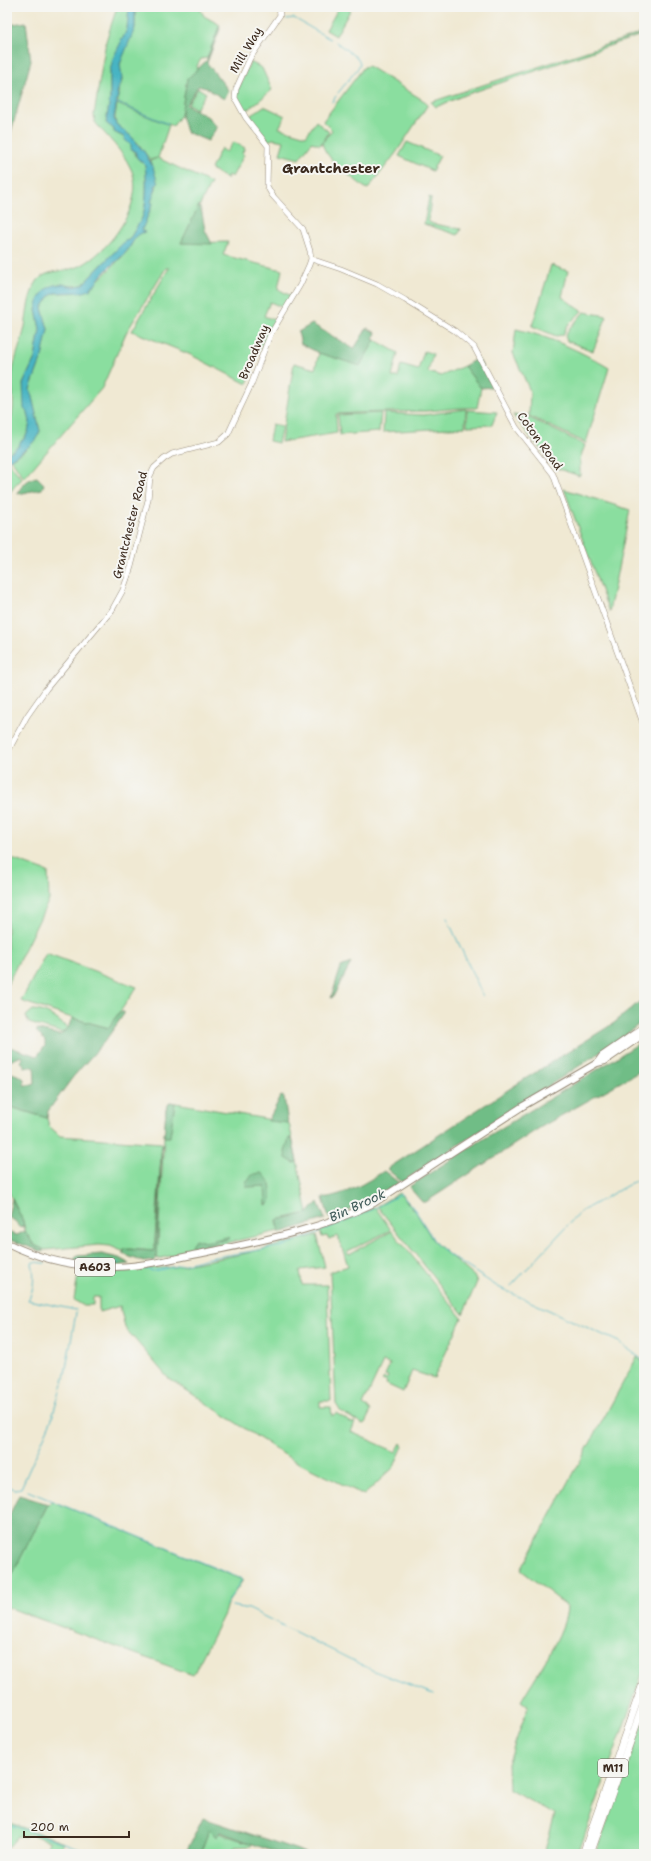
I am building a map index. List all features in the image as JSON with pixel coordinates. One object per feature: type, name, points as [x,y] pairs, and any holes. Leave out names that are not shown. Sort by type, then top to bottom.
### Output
[{"type":"highway","name":"M11","points":[[583,1854],[644,1681]]},
{"type":"highway","name":"M11","points":[[590,1854],[644,1703]]},
{"type":"main road","name":"A603","points":[[597,1063],[602,1056],[644,1027]]},
{"type":"main road","name":"A603","points":[[7,1243],[44,1258],[66,1263],[96,1267],[135,1266],[250,1243],[328,1223],[374,1203],[517,1110],[597,1063],[605,1061],[644,1034]]},
{"type":"street","name":"Mill Way","points":[[279,7],[280,14],[258,46],[240,79],[236,89],[235,98],[238,105],[268,146],[267,186],[272,195],[303,229],[308,244],[310,259]]},
{"type":"street","name":"Broadway","points":[[209,445],[225,438],[233,426],[270,336],[300,285],[310,259]]},
{"type":"street","name":"Coton Road","points":[[310,259],[341,269],[377,284],[455,331],[474,346],[516,427],[553,474],[644,726]]},
{"type":"street","name":"Grantchester Road","points":[[7,753],[27,716],[46,689],[112,610],[123,590],[131,568],[148,500],[150,476],[154,468],[172,454],[209,445]]},
{"type":"green space","points":[[117,7],[129,7],[127,29],[110,71],[110,98],[106,123],[114,129],[114,132],[124,137],[131,145],[137,158],[145,165],[146,192],[144,213],[129,240],[125,241],[82,285],[54,285],[36,310],[40,329],[35,358],[23,384],[30,422],[28,432],[19,446],[7,454],[7,438],[13,409],[13,370],[24,333],[29,300],[35,285],[42,276],[52,272],[80,266],[92,259],[103,249],[114,237],[123,223],[130,209],[134,194],[134,180],[127,161],[95,122],[94,115],[106,41]]},
{"type":"green space","points":[[135,7],[199,7],[204,16],[220,25],[207,58],[201,59],[197,66],[198,70],[187,79],[181,115],[173,126],[118,103],[118,93],[122,81],[120,65],[128,40],[135,28]]},
{"type":"green space","points":[[339,7],[352,7],[336,36],[326,30]]},
{"type":"green space","points":[[26,22],[31,61],[7,146],[7,25]]},
{"type":"green space","points":[[219,26],[220,29],[207,63],[229,91],[224,99],[206,88],[198,86],[186,105],[208,117],[217,127],[208,141],[186,132],[181,115],[187,79],[207,60]]},
{"type":"green space","points":[[644,30],[644,34],[462,96],[436,107],[431,102],[639,34]]},
{"type":"green space","points":[[250,62],[262,68],[272,90],[245,112],[240,105],[236,94]]},
{"type":"green space","points":[[368,66],[426,102],[427,106],[396,153],[368,189],[346,173],[328,156],[322,143],[332,130],[323,121],[364,67]]},
{"type":"green space","points":[[198,88],[206,93],[196,109],[188,104]]},
{"type":"green space","points":[[117,104],[169,125],[158,158],[211,183],[181,243],[228,242],[223,255],[282,270],[278,289],[291,296],[284,308],[270,302],[264,316],[275,320],[261,345],[247,384],[191,355],[132,331],[169,268],[166,268],[126,333],[102,388],[24,478],[11,459],[28,447],[40,431],[30,389],[42,357],[48,329],[42,308],[49,297],[54,293],[75,293],[85,291],[114,265],[126,253],[136,236],[144,232],[141,230],[153,204],[151,200],[156,189],[156,181],[150,161],[157,158],[150,160],[138,143],[116,124],[115,117]]},
{"type":"green space","points":[[264,106],[285,116],[279,128],[306,136],[316,121],[329,132],[320,145],[312,142],[299,159],[280,154],[284,141],[273,139],[268,141],[263,133],[251,122],[251,115]]},
{"type":"green space","points":[[234,142],[245,148],[242,153],[244,155],[232,177],[228,175],[227,179],[211,169],[221,148],[226,152]]},
{"type":"green space","points":[[407,142],[440,156],[432,171],[399,156]]},
{"type":"green space","points":[[429,197],[431,198],[428,221],[433,224],[461,229],[458,235],[424,224]]},
{"type":"green space","points":[[199,205],[205,230],[212,244],[181,243]]},
{"type":"green space","points":[[551,265],[568,271],[562,297],[582,311],[567,326],[563,335],[556,336],[532,326]]},
{"type":"green space","points":[[584,312],[607,316],[593,351],[567,341],[565,336]]},
{"type":"green space","points":[[312,324],[354,349],[367,328],[376,333],[373,339],[375,340],[360,366],[319,353],[301,344],[298,332]]},
{"type":"green space","points":[[516,329],[564,345],[609,368],[586,443],[529,416],[530,391],[513,353]]},
{"type":"green space","points":[[375,340],[398,353],[392,377],[398,377],[401,365],[418,370],[424,351],[433,354],[428,372],[441,376],[464,366],[481,388],[477,408],[336,414],[337,433],[281,442],[294,363],[315,369],[319,353],[360,365]]},
{"type":"green space","points":[[478,358],[492,387],[481,388],[464,366]]},
{"type":"green space","points":[[466,409],[465,427],[383,432],[384,413],[424,415]]},
{"type":"green space","points":[[467,410],[497,412],[492,425],[467,426]]},
{"type":"green space","points":[[381,413],[379,432],[340,435],[338,415]]},
{"type":"green space","points":[[513,415],[528,417],[585,445],[580,459],[580,476],[556,468]]},
{"type":"green space","points":[[272,424],[282,426],[278,443],[269,441]]},
{"type":"green space","points":[[8,461],[22,479],[7,496]]},
{"type":"green space","points":[[37,477],[44,484],[42,489],[18,494],[25,483]]},
{"type":"green space","points":[[564,489],[630,510],[609,612]]},
{"type":"green space","points":[[7,857],[48,872],[49,900],[7,985]]},
{"type":"green space","points":[[46,953],[137,987],[109,1028],[72,1018],[21,1001]]},
{"type":"green space","points":[[351,963],[333,997],[331,998],[341,967]]},
{"type":"green space","points":[[644,998],[644,1020],[622,1038],[402,1182],[387,1169],[520,1082],[614,1023]]},
{"type":"green space","points":[[33,1010],[38,1010],[48,1014],[68,1028],[62,1033],[29,1023],[26,1016]]},
{"type":"green space","points":[[119,1012],[124,1012],[124,1014],[105,1041],[73,1077],[48,1111],[47,1118],[7,1106],[7,1078],[12,1073],[24,1079],[24,1085],[33,1085],[35,1082],[34,1066],[25,1068],[21,1061],[23,1059],[22,1056],[7,1062],[7,1046],[37,1056],[45,1046],[45,1041],[36,1031],[38,1030],[60,1035],[68,1028],[72,1018],[109,1028]]},
{"type":"green space","points":[[644,1040],[644,1069],[541,1127],[426,1202],[422,1202],[409,1187],[467,1149]]},
{"type":"green space","points":[[281,1096],[284,1097],[288,1123],[268,1121]]},
{"type":"green space","points":[[170,1102],[289,1123],[308,1213],[277,1220],[279,1231],[157,1259],[166,1109]]},
{"type":"green space","points":[[170,1102],[175,1103],[170,1137],[164,1137],[166,1109]]},
{"type":"green space","points":[[7,1106],[47,1118],[49,1126],[60,1136],[162,1143],[154,1251],[130,1249],[122,1251],[110,1246],[99,1245],[45,1250],[34,1245],[26,1235],[23,1221],[7,1189]]},
{"type":"green space","points":[[289,1138],[292,1138],[297,1162],[294,1163],[286,1158],[285,1152]]},
{"type":"green space","points":[[162,1143],[157,1255],[155,1261],[144,1262],[122,1254],[125,1249],[154,1251],[155,1249]]},
{"type":"green space","points":[[384,1171],[399,1183],[359,1207],[329,1218],[323,1198],[340,1194],[355,1188]]},
{"type":"green space","points":[[261,1173],[267,1178],[271,1190],[270,1203],[266,1205],[265,1186],[246,1186],[246,1181],[249,1180],[250,1177],[254,1174]]},
{"type":"green space","points":[[399,1193],[416,1212],[434,1242],[475,1277],[477,1282],[463,1314],[377,1206]]},
{"type":"green space","points":[[12,1199],[23,1221],[24,1227],[19,1226],[15,1221],[8,1217],[7,1221]]},
{"type":"green space","points":[[318,1202],[325,1219],[280,1233],[277,1220],[308,1213]]},
{"type":"green space","points":[[375,1207],[391,1230],[346,1252],[349,1254],[392,1231],[462,1318],[434,1378],[412,1371],[403,1392],[386,1384],[387,1382],[382,1380],[384,1378],[387,1379],[388,1376],[385,1375],[390,1364],[383,1362],[363,1405],[371,1411],[363,1424],[341,1412],[336,1404],[330,1272],[348,1266],[338,1236],[329,1239],[327,1236],[322,1237],[320,1231]]},
{"type":"green space","points":[[7,1231],[17,1235],[25,1231],[34,1245],[43,1249],[43,1252],[7,1239]]},
{"type":"green space","points":[[317,1235],[325,1267],[300,1270],[302,1285],[327,1285],[331,1401],[320,1401],[320,1407],[331,1407],[332,1416],[336,1413],[352,1423],[355,1422],[351,1432],[396,1452],[401,1443],[403,1446],[394,1467],[364,1495],[291,1459],[168,1378],[125,1328],[120,1306],[99,1312],[99,1297],[93,1297],[93,1305],[82,1305],[74,1300],[78,1275],[86,1270],[114,1271],[174,1267],[247,1253]]},
{"type":"green space","points":[[227,1237],[230,1238],[195,1248],[191,1245],[195,1239],[205,1242]]},
{"type":"green space","points":[[102,1254],[119,1258],[130,1264],[115,1266],[77,1262],[74,1260],[77,1256]]},
{"type":"green space","points":[[637,1357],[644,1363],[644,1669],[578,1854],[544,1854],[555,1814],[509,1790],[508,1764],[528,1706],[521,1701],[549,1655],[562,1629],[566,1617],[567,1606],[521,1570]]},
{"type":"green space","points":[[19,1495],[48,1504],[7,1585],[7,1520]]},
{"type":"green space","points":[[52,1501],[243,1580],[227,1604],[224,1614],[193,1675],[7,1607],[7,1585],[48,1504]]},
{"type":"green space","points":[[644,1719],[644,1854],[596,1854]]},
{"type":"green space","points":[[203,1818],[307,1854],[280,1854],[220,1832],[216,1837],[209,1830],[200,1854],[185,1854]]},
{"type":"green space","points":[[7,1822],[64,1842],[61,1850],[47,1846],[49,1841],[30,1834],[25,1838],[18,1836],[7,1849]]},
{"type":"green space","points":[[209,1830],[252,1844],[251,1846],[235,1847],[231,1854],[200,1854]]},
{"type":"water","points":[[129,7],[135,7],[135,28],[120,64],[122,79],[117,93],[118,95],[114,118],[116,124],[131,136],[145,153],[153,167],[158,184],[155,186],[156,188],[151,202],[153,203],[142,230],[145,232],[137,237],[125,253],[98,279],[96,284],[92,286],[90,290],[84,292],[54,293],[49,297],[42,308],[48,329],[42,357],[30,389],[40,431],[38,436],[26,449],[7,462],[7,454],[19,446],[20,442],[24,439],[28,432],[30,422],[28,413],[24,409],[23,384],[35,358],[40,329],[36,310],[39,298],[46,289],[54,285],[63,284],[73,287],[82,285],[125,241],[129,240],[144,213],[146,192],[145,165],[137,158],[135,151],[131,150],[131,145],[125,140],[124,137],[114,132],[114,129],[106,123],[110,98],[110,71],[113,58],[121,42],[120,39],[123,38],[127,29]]},
{"type":"waterway","points":[[287,19],[294,18],[330,39]]},
{"type":"waterway","points":[[336,42],[357,58],[360,63],[358,68],[338,93]]},
{"type":"waterway","points":[[332,102],[336,96]]},
{"type":"waterway","points":[[117,103],[168,124]]},
{"type":"waterway","points":[[447,918],[483,996]]},
{"type":"waterway","points":[[511,1286],[580,1212],[644,1176]]},
{"type":"waterway","name":"Bin Brook","points":[[145,1269],[153,1271],[209,1258],[284,1246],[361,1215],[401,1194],[415,1210],[436,1244],[449,1255],[498,1287],[619,1342],[644,1361]]},
{"type":"waterway","name":"Bin Brook","points":[[77,1260],[120,1263]]},
{"type":"waterway","name":"Bin Brook","points":[[45,1263],[33,1262],[32,1264],[32,1292],[28,1300],[76,1310]]},
{"type":"waterway","points":[[7,1486],[15,1489],[21,1488],[51,1421],[65,1374],[76,1313]]},
{"type":"waterway","points":[[28,1491],[242,1579],[226,1605]]},
{"type":"waterway","points":[[232,1606],[249,1609],[374,1671],[433,1694]]},
{"type":"waterway","points":[[7,1824],[88,1851]]},
{"type":"district","name":"Grantchester","points":[[331,168]]}]
